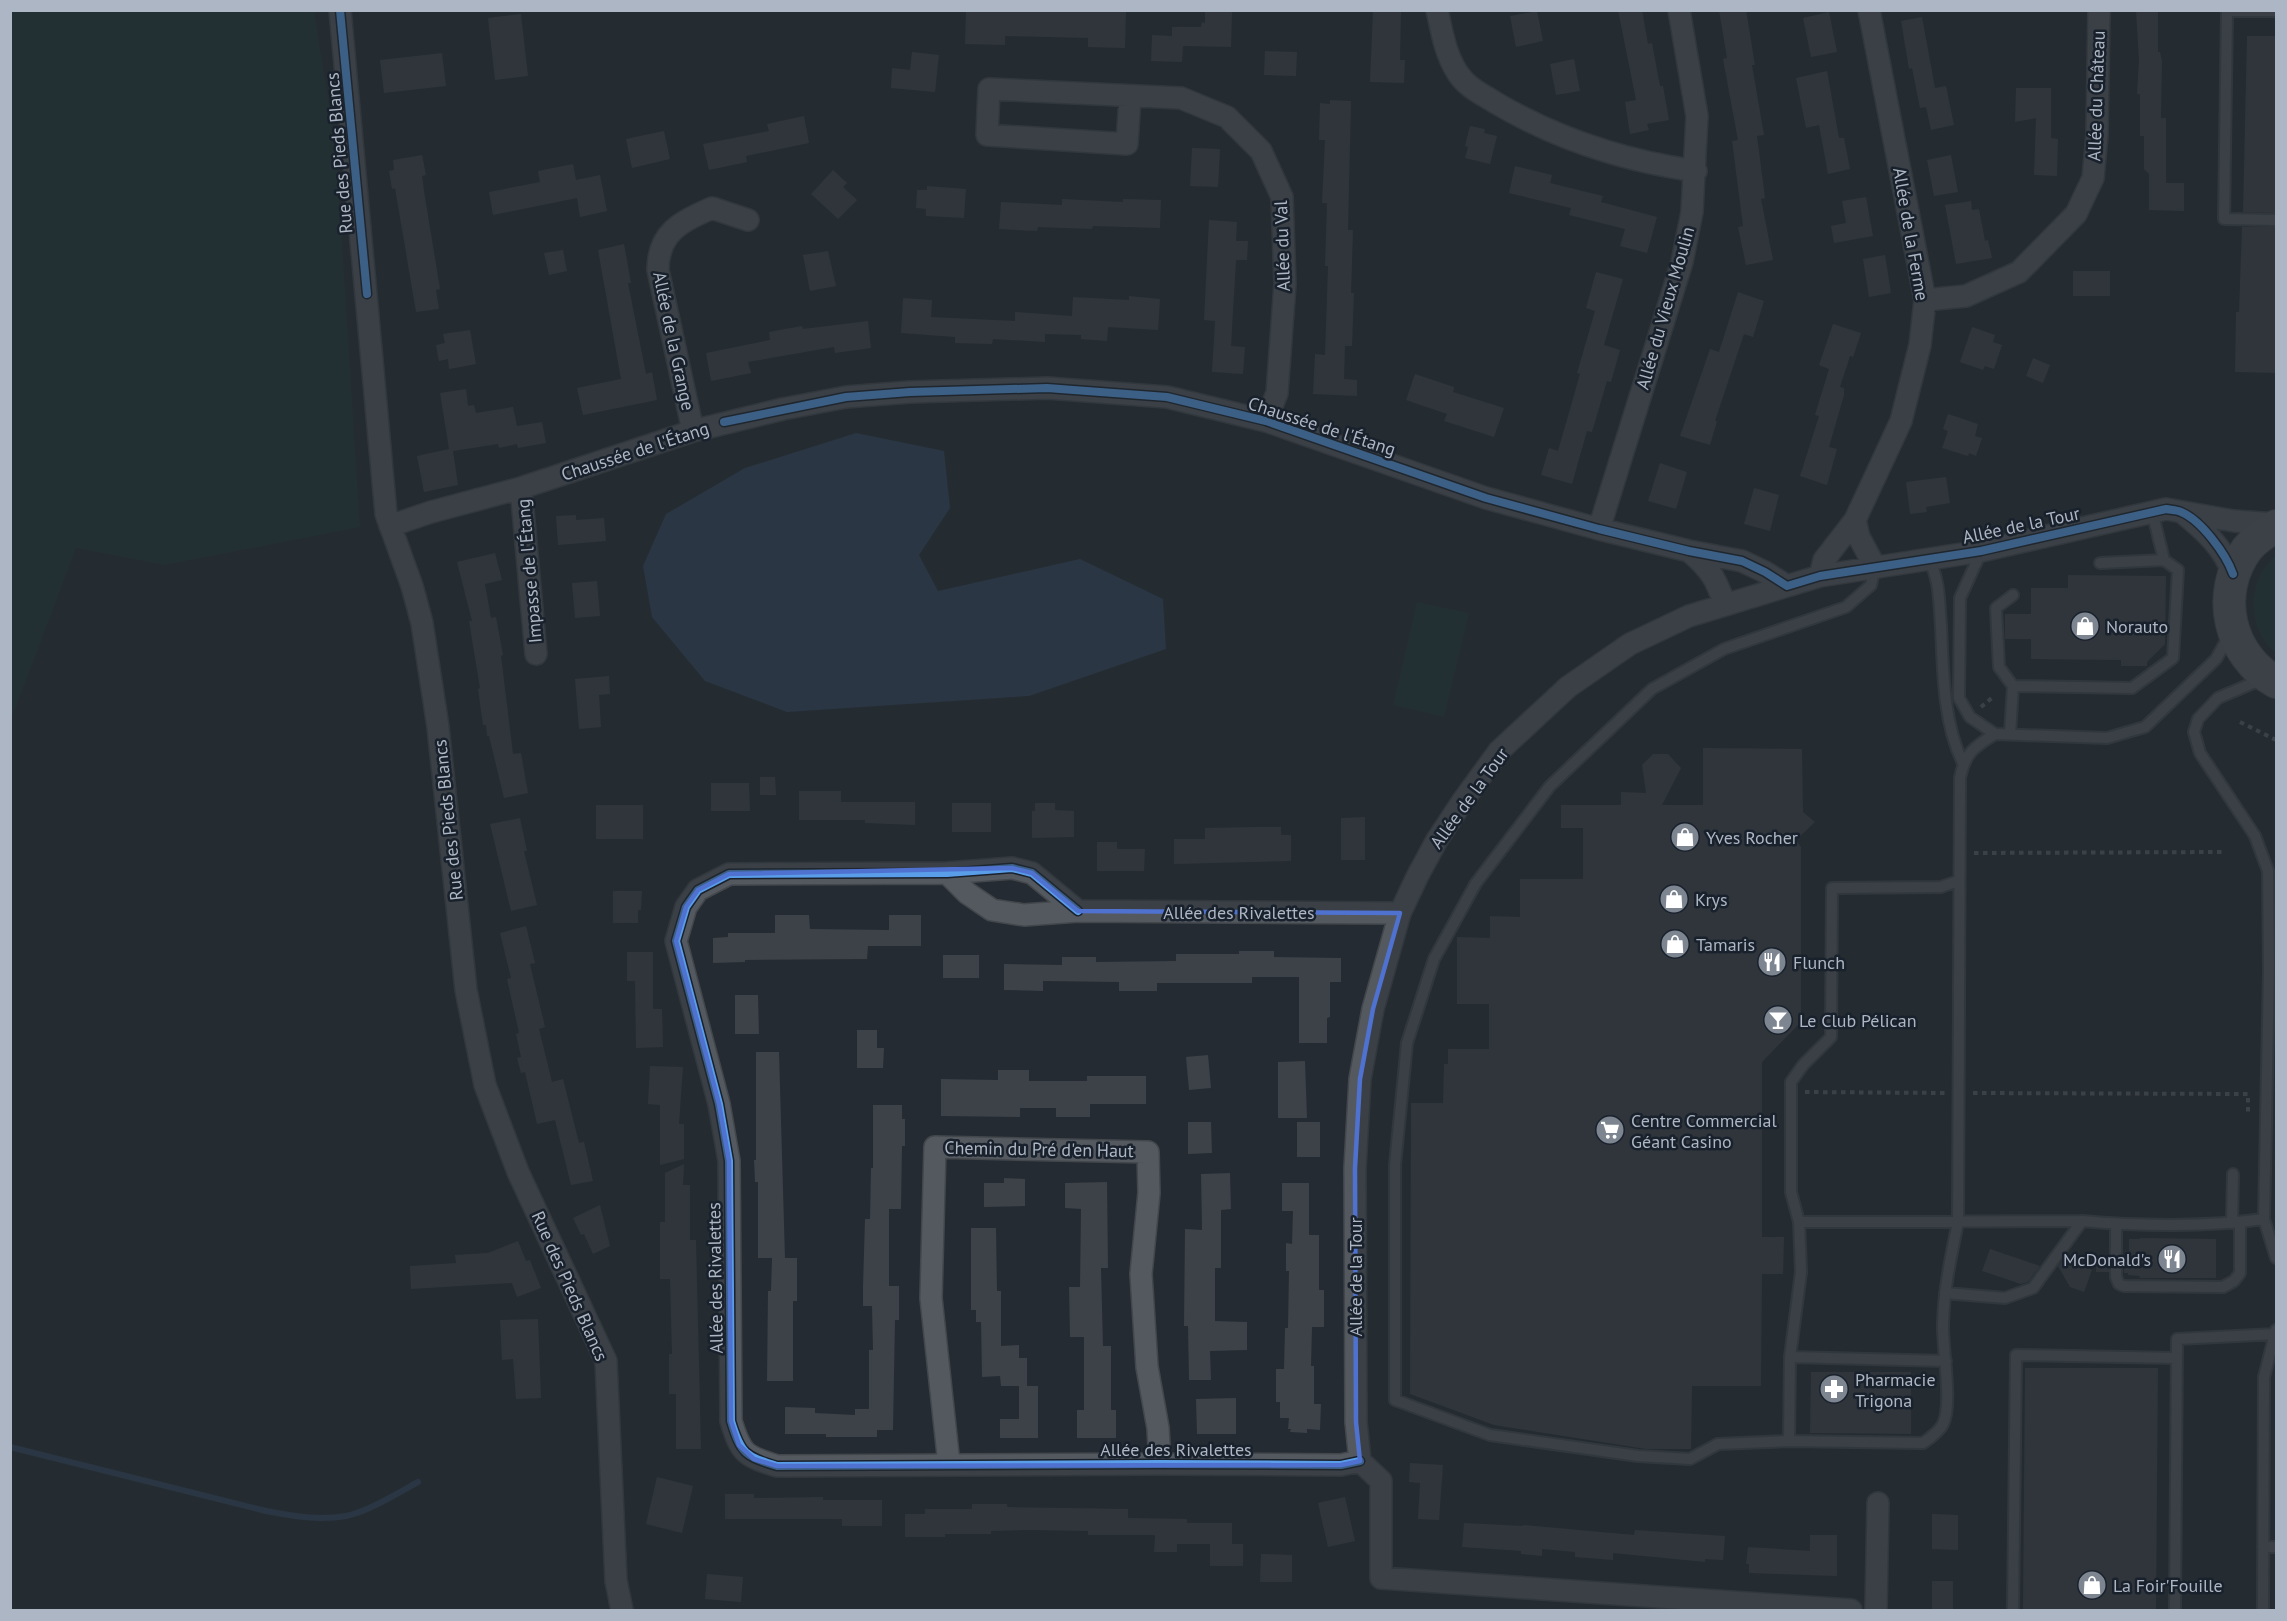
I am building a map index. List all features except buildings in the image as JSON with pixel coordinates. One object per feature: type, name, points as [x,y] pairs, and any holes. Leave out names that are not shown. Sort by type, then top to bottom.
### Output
[{"type":"main road","points":[[2276,682],[2259,670],[2243,652],[2232,631],[2228,602],[2233,574],[2247,549],[2261,535],[2277,525]]},
{"type":"street","name":"Rue des Pieds Blancs","points":[[339,10],[386,514],[412,586],[422,623],[439,739],[466,990],[485,1085],[518,1172],[606,1361],[616,1581],[622,1611]]},
{"type":"street","points":[[1437,10],[1447,53],[1457,73],[1471,88],[1521,118],[1581,144],[1654,165],[1696,171]]},
{"type":"street","name":"Allée du Vieux Moulin","points":[[1599,529],[1682,262],[1692,212],[1696,171],[1697,116],[1679,10]]},
{"type":"street","name":"Allée de la Ferme","points":[[1820,576],[1824,560],[1855,519],[1901,421],[1920,345],[1925,300],[1869,10]]},
{"type":"street","name":"Allée du Château","points":[[1925,300],[1966,296],[2019,273],[2076,214],[2093,178],[2097,135],[2098,10]]},
{"type":"street","name":"Allée du Val","points":[[1130,98],[1127,144],[987,135],[989,89],[1130,98],[1181,98],[1227,117],[1261,151],[1282,197],[1284,295],[1277,393],[1266,421]]},
{"type":"street","name":"Allée de la Grange","points":[[693,431],[658,270],[658,253],[669,234],[683,221],[712,208],[748,220]]},
{"type":"street","name":"Chaussée de l'Étang","points":[[390,526],[431,512],[521,488],[693,431],[783,409],[846,397],[910,392],[1047,388],[1167,397],[1266,421],[1486,498],[1599,529],[1689,551],[1742,561],[1787,586]]},
{"type":"street","name":"Impasse de l'Étang","points":[[521,488],[536,654]]},
{"type":"street","name":"Allée de la Tour","points":[[1360,1461],[1356,1422],[1355,1168],[1360,1079],[1373,1009],[1400,913],[1437,840],[1499,751],[1568,687],[1630,644],[1689,616],[1820,576],[1981,551],[2166,509],[2243,522],[2277,525]]},
{"type":"street","points":[[2181,512],[2209,535],[2228,559],[2233,574]]},
{"type":"street","points":[[1855,519],[1859,537],[1875,567]]},
{"type":"street","name":"Chaussée de l'Étang","points":[[1689,551],[1708,567],[1716,579],[1725,605]]},
{"type":"street","name":"Allée des Rivalettes","points":[[1078,911],[1032,873],[1012,868],[947,873],[729,874],[698,890],[686,907],[676,941],[719,1104],[729,1161],[731,1421],[739,1445],[754,1459],[777,1466],[1341,1465],[1360,1461]]},
{"type":"street","name":"Allée des Rivalettes","points":[[947,873],[967,892],[992,910],[1024,915],[1078,911],[1400,913]]},
{"type":"street","name":"Chemin du Pré d'en Haut","points":[[949,1464],[931,1298],[934,1147],[1148,1152],[1149,1193],[1140,1274],[1160,1464]]},
{"type":"street","points":[[1360,1461],[1381,1482],[1381,1578],[1851,1611]]},
{"type":"street","points":[[1876,1611],[1878,1503]]},
{"type":"lane","points":[[2277,11],[2227,11],[2224,219],[2277,220]]},
{"type":"lane","points":[[2152,511],[2164,560]]},
{"type":"lane","points":[[1981,551],[1960,598],[1959,698],[1970,717],[1995,734]]},
{"type":"lane","points":[[1928,558],[1935,569],[1939,588],[1947,700],[1955,746],[1963,763]]},
{"type":"lane","points":[[2013,686],[2132,688],[2173,658],[2178,570],[2164,560],[2100,563]]},
{"type":"lane","points":[[1875,567],[1871,585],[1846,607],[1724,649],[1652,689],[1550,786],[1476,884],[1434,959],[1407,1043],[1395,1165],[1395,1400],[1490,1435],[1638,1456],[1690,1459],[1718,1444],[1789,1441],[1923,1443],[1943,1424],[1946,1411],[1943,1325],[1945,1293],[1958,1222],[1958,881],[1960,778],[1963,763],[1975,746],[1995,734],[2107,738],[2145,727],[2216,659],[2232,631]]},
{"type":"lane","points":[[2010,734],[2013,686],[1999,667],[1996,608],[2013,595]]},
{"type":"lane","points":[[2276,682],[2253,682],[2217,698],[2198,719],[2194,732],[2200,753],[2255,836],[2268,872],[2269,971],[2264,1220],[2277,1258]]},
{"type":"lane","points":[[1789,1441],[1790,1357],[1801,1272],[1799,1222],[1791,1192],[1791,1082],[1803,1065],[1831,1037],[1832,888],[1941,887],[1958,881]]},
{"type":"lane","points":[[2116,1224],[2116,1277],[2119,1284],[2124,1286],[2223,1287],[2234,1281],[2240,1273],[2233,1174]]},
{"type":"lane","points":[[1799,1222],[2082,1221],[2116,1224],[2236,1223],[2264,1220]]},
{"type":"lane","points":[[1945,1293],[2004,1298],[2032,1288],[2082,1221]]},
{"type":"lane","points":[[2175,1611],[2177,1339],[2276,1332],[2264,1377],[2263,1611]]},
{"type":"lane","points":[[2013,1611],[2016,1355],[2176,1358]]},
{"type":"lane","points":[[1790,1357],[1946,1360]]},
{"type":"lane","points":[[2263,1547],[2277,1547]]},
{"type":"path","points":[[1981,707],[1993,697]]},
{"type":"path","points":[[2240,722],[2277,740]]},
{"type":"path","points":[[1971,853],[2222,852]]},
{"type":"path","points":[[1798,1092],[1949,1093]]},
{"type":"path","points":[[1971,1093],[2248,1094],[2248,1115]]},
{"type":"highlighted area","points":[[1012,868],[1032,873],[1078,911],[1400,913],[1373,1009],[1360,1079],[1355,1168],[1356,1422],[1360,1461],[1341,1465],[777,1466],[754,1459],[739,1445],[731,1421],[729,1161],[719,1104],[676,941],[686,907],[698,890],[729,874]]},
{"type":"shaded area","points":[[11,10],[314,11],[336,149],[360,527],[165,565],[76,548],[11,720]]},
{"type":"shaded area","points":[[2276,555],[2276,653],[2261,636],[2253,603],[2258,580]]},
{"type":"shaded area","points":[[1417,602],[1469,613],[1444,717],[1393,705]]},
{"type":"water","points":[[856,433],[944,451],[950,508],[919,555],[938,591],[1080,559],[1163,599],[1166,649],[1029,696],[787,712],[705,681],[652,617],[643,566],[666,514],[745,468]]},
{"type":"waterway","points":[[10,1447],[266,1511],[306,1517],[326,1518],[354,1514],[418,1482]]},
{"type":"cycle path","points":[[340,10],[367,294]]},
{"type":"cycle path","points":[[724,422],[846,397],[910,392],[1047,388],[1167,397],[1266,421],[1486,498],[1599,529],[1689,551],[1742,561],[1787,586],[1820,576],[1981,551],[2166,509],[2181,512],[2197,522],[2219,548],[2233,574]]},
{"type":"cycle path","points":[[1078,911],[1032,873],[1012,868],[947,873],[729,874],[698,890],[686,907],[676,941],[719,1104],[729,1161],[731,1421],[738,1441],[751,1456],[777,1466],[1341,1465],[1360,1461]]},
{"type":"place","name":"Norauto","points":[[2085,626]]},
{"type":"place","name":"Yves Rocher","points":[[1685,837]]},
{"type":"place","name":"Krys","points":[[1674,899]]},
{"type":"place","name":"Tamaris","points":[[1675,944]]},
{"type":"place","name":"Flunch","points":[[1772,962]]},
{"type":"place","name":"Le Club Pélican","points":[[1778,1020]]},
{"type":"place","name":"Centre Commercial Géant Casino","points":[[1610,1130]]},
{"type":"place","name":"McDonald's","points":[[2172,1259]]},
{"type":"place","name":"Pharmacie Trigona","points":[[1834,1389]]},
{"type":"place","name":"La Foir'Fouille","points":[[2092,1585]]}]
